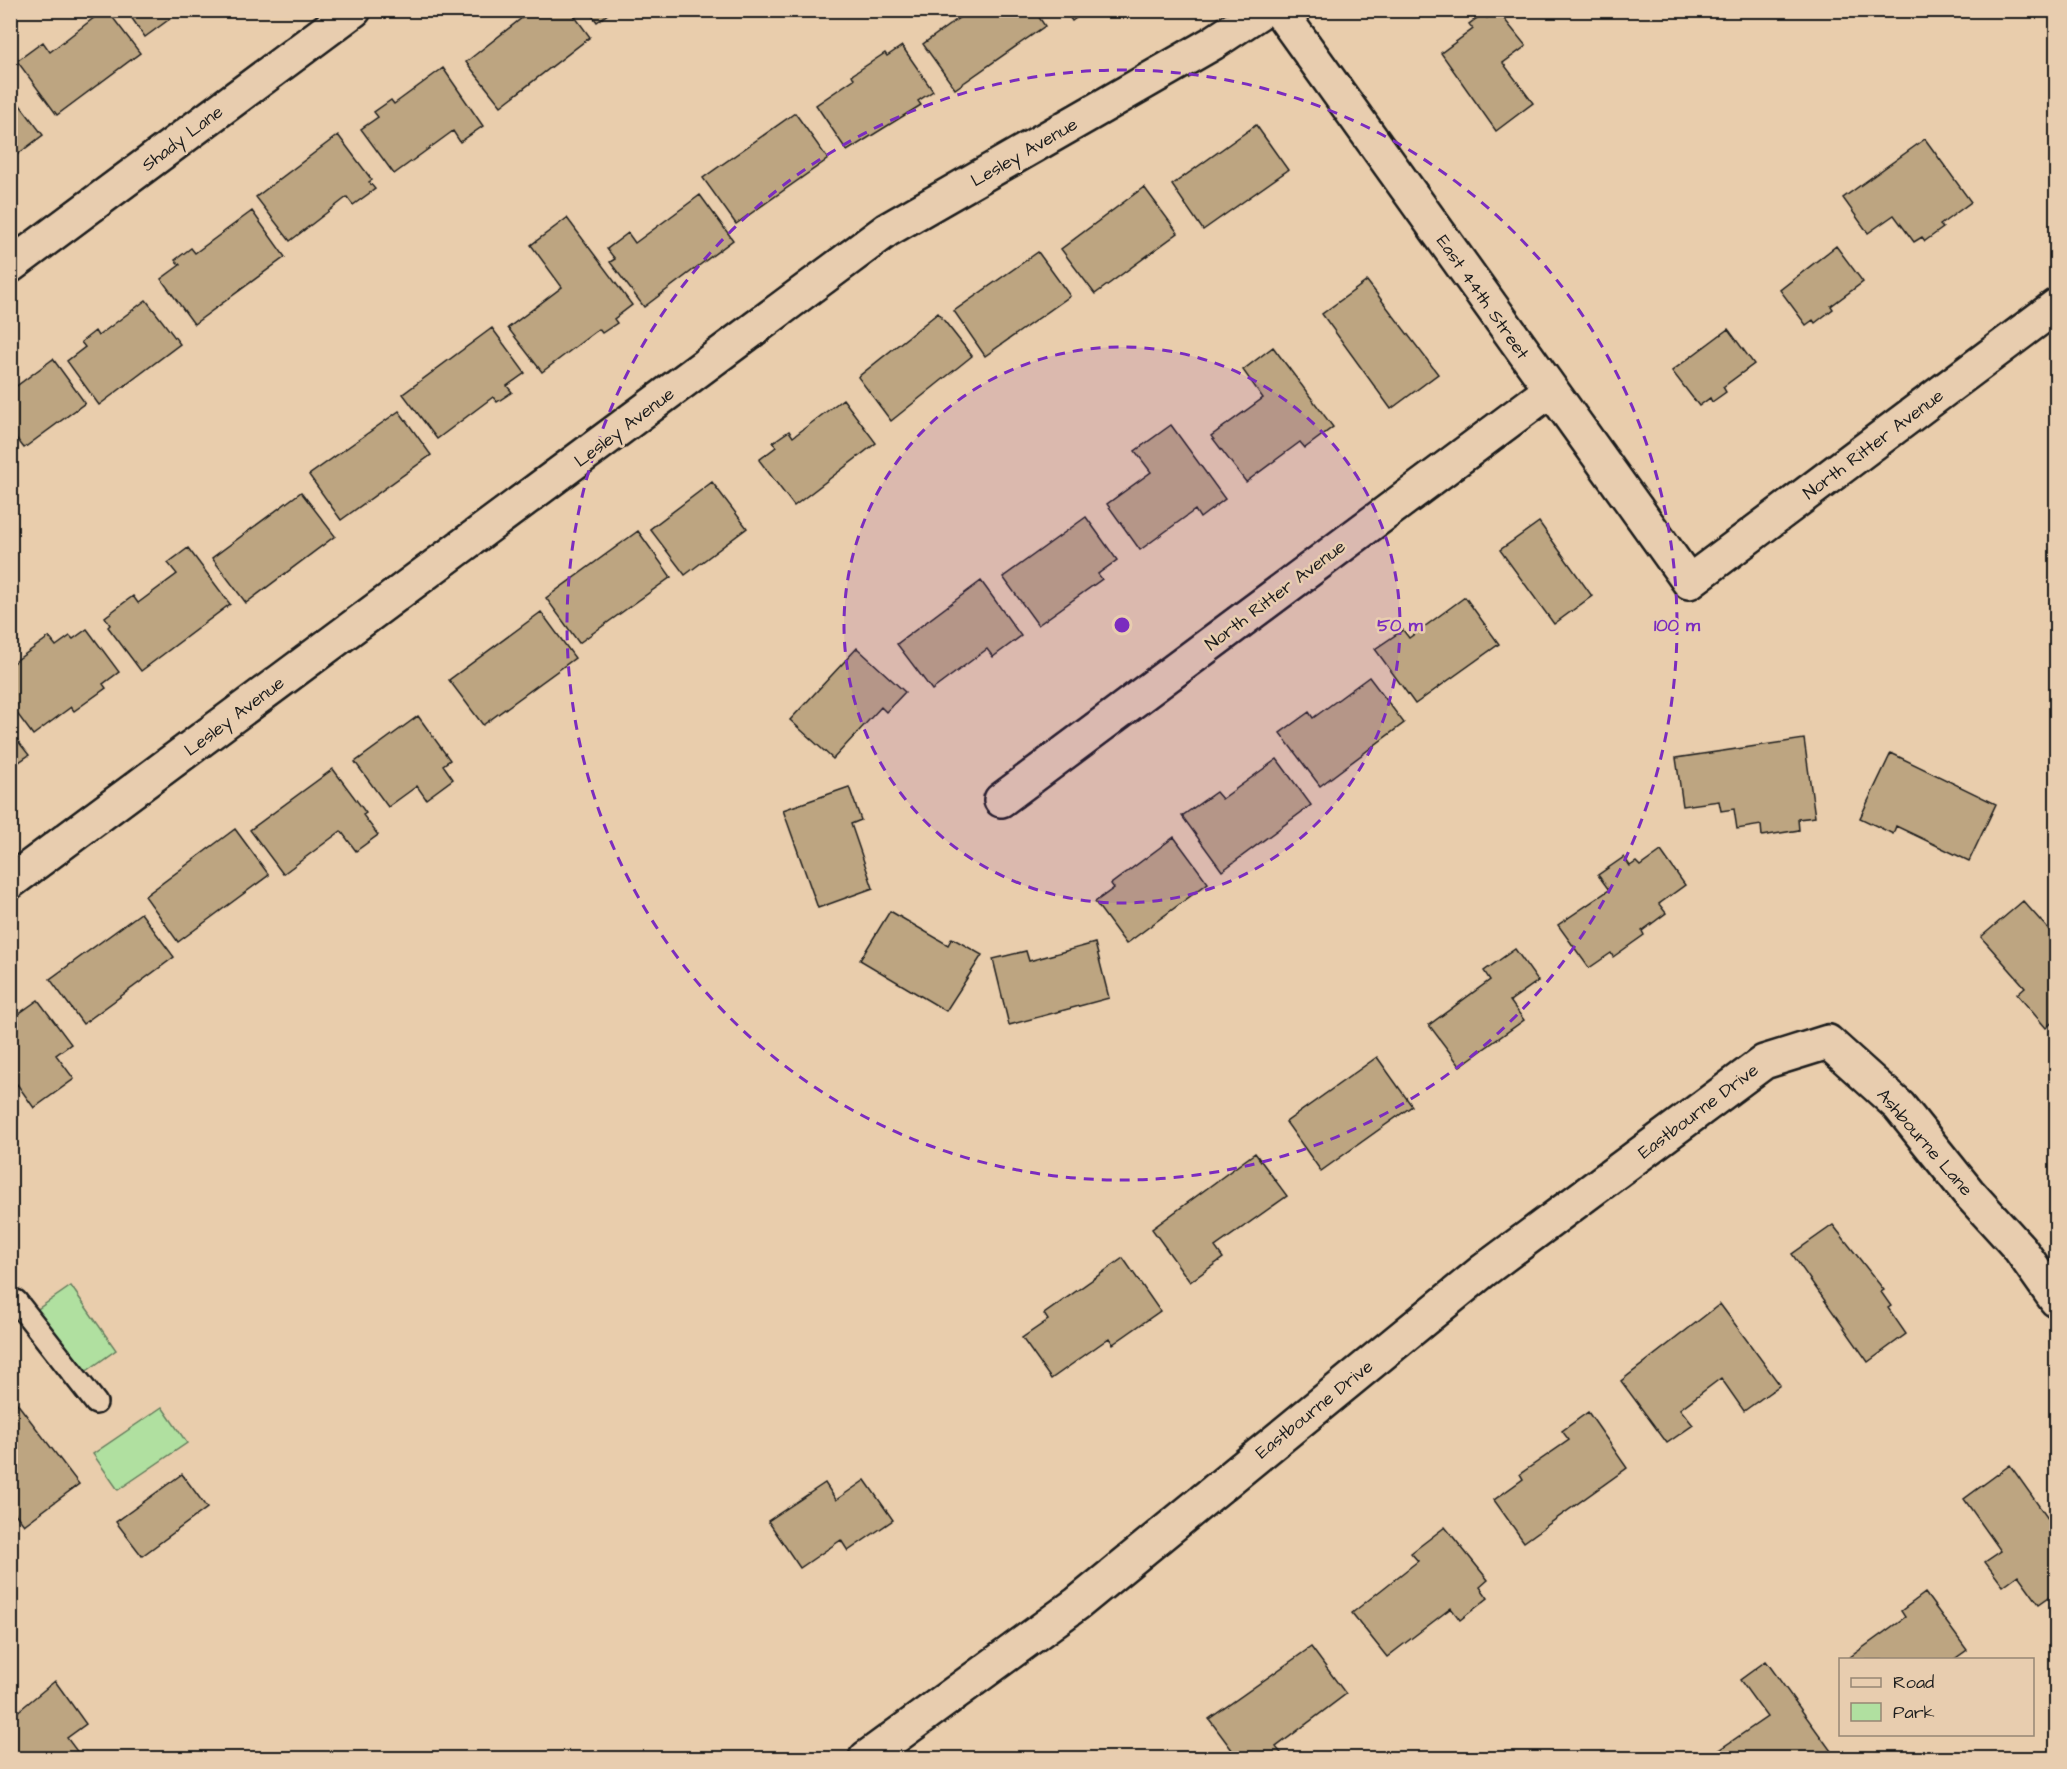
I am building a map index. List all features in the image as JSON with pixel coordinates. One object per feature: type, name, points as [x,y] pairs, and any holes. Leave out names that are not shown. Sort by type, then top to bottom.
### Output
[{"type":"street","name":"Shady Lane","points":[[10,266],[354,10]]},
{"type":"street","name":"Lesley Avenue","points":[[10,882],[886,230],[1213,43],[1263,10]]},
{"type":"street","name":"East 44th Street","points":[[1279,10],[1689,582]]},
{"type":"street","name":"North Ritter Avenue","points":[[1689,582],[2056,306]]},
{"type":"street","name":"North Ritter Avenue","points":[[1001,800],[1550,391]]},
{"type":"street","name":"Ashbourne Lane","points":[[1764,1062],[1828,1042],[1899,1106],[1968,1192],[2020,1249],[2056,1300]]},
{"type":"street","name":"Eastbourne Drive","points":[[866,1758],[1078,1603],[1483,1271],[1764,1062]]},
{"type":"lane","points":[[10,1300],[16,1301],[96,1403]]},
{"type":"green space","points":[[71,1286],[116,1350],[81,1375],[35,1311]]},
{"type":"green space","points":[[162,1407],[187,1443],[118,1490],[93,1454]]},
{"type":"building","points":[[107,10],[140,53],[57,115],[17,61],[43,42],[50,52]]},
{"type":"building","points":[[126,10],[182,10],[145,37]]},
{"type":"building","points":[[532,10],[570,10],[590,37],[501,106],[466,62]]},
{"type":"building","points":[[588,10],[613,10],[597,22]]},
{"type":"building","points":[[970,10],[1034,10],[1045,26],[955,89],[923,44]]},
{"type":"building","points":[[1064,10],[1087,10],[1072,21]]},
{"type":"building","points":[[1497,10],[1526,46],[1503,63],[1533,103],[1496,131],[1441,53],[1473,29],[1469,24],[1484,13],[1487,18]]},
{"type":"building","points":[[902,46],[933,91],[918,101],[921,105],[847,151],[816,105],[854,79],[852,75],[885,53],[887,56]]},
{"type":"building","points":[[443,68],[483,126],[460,142],[453,131],[394,174],[361,129],[378,117],[374,112],[391,100],[394,104]]},
{"type":"building","points":[[10,92],[43,135],[10,160]]},
{"type":"building","points":[[795,113],[828,159],[736,224],[703,178]]},
{"type":"building","points":[[1256,125],[1288,170],[1203,230],[1172,185]]},
{"type":"building","points":[[338,135],[372,180],[369,182],[375,189],[353,205],[347,197],[290,241],[256,197]]},
{"type":"building","points":[[1925,139],[1971,202],[1940,225],[1943,228],[1925,241],[1922,237],[1914,242],[1894,215],[1868,233],[1843,198]]},
{"type":"building","points":[[1144,187],[1178,233],[1095,294],[1061,249]]},
{"type":"building","points":[[700,195],[733,240],[644,307],[610,262],[615,259],[607,249],[628,233],[635,243]]},
{"type":"building","points":[[252,211],[285,257],[194,324],[161,279],[180,265],[175,260],[191,248],[195,253]]},
{"type":"building","points":[[567,218],[632,305],[614,319],[617,323],[602,333],[599,329],[542,372],[508,328],[562,287],[531,245]]},
{"type":"building","points":[[1836,246],[1863,282],[1831,306],[1833,309],[1815,323],[1813,320],[1806,325],[1780,290]]},
{"type":"building","points":[[1038,252],[1070,296],[985,356],[954,311]]},
{"type":"building","points":[[1367,281],[1438,374],[1391,409],[1322,314]]},
{"type":"building","points":[[146,300],[180,344],[99,405],[67,361],[85,347],[81,342],[95,331],[98,336]]},
{"type":"building","points":[[938,313],[972,356],[891,421],[858,377]]},
{"type":"building","points":[[492,328],[525,373],[507,386],[512,392],[497,402],[493,397],[437,439],[403,394]]},
{"type":"building","points":[[1728,329],[1754,364],[1723,387],[1726,392],[1712,402],[1710,398],[1699,406],[1672,371]]},
{"type":"building","points":[[1273,347],[1333,427],[1305,448],[1300,442],[1246,482],[1211,436],[1263,398],[1243,370]]},
{"type":"building","points":[[53,359],[85,403],[24,448],[10,430],[10,391]]},
{"type":"building","points":[[843,399],[876,443],[794,506],[759,460],[776,447],[773,442],[789,431],[793,437]]},
{"type":"building","points":[[399,411],[431,455],[341,520],[309,475]]},
{"type":"building","points":[[1171,425],[1225,499],[1200,518],[1195,510],[1140,550],[1107,504],[1151,472],[1135,451]]},
{"type":"building","points":[[712,482],[747,528],[685,575],[650,529]]},
{"type":"building","points":[[301,492],[335,536],[246,603],[212,558]]},
{"type":"building","points":[[1086,517],[1117,560],[1098,574],[1102,579],[1038,625],[1003,577]]},
{"type":"building","points":[[1539,522],[1592,596],[1554,624],[1500,550]]},
{"type":"building","points":[[638,531],[671,577],[579,643],[546,598]]},
{"type":"building","points":[[188,548],[230,604],[141,671],[108,627],[110,625],[105,617],[133,596],[138,603],[177,574],[168,563]]},
{"type":"building","points":[[981,581],[1021,636],[993,657],[987,649],[932,690],[897,644]]},
{"type":"building","points":[[1465,597],[1499,644],[1415,704],[1375,649],[1403,630],[1409,638]]},
{"type":"building","points":[[541,612],[575,658],[483,725],[449,680]]},
{"type":"building","points":[[87,629],[119,672],[103,684],[106,688],[74,711],[71,707],[33,735],[10,704],[10,665],[49,637],[56,646],[70,636],[73,639]]},
{"type":"building","points":[[857,648],[905,692],[886,712],[881,707],[833,759],[790,720]]},
{"type":"building","points":[[1369,677],[1404,723],[1320,786],[1280,733],[1309,712],[1313,718]]},
{"type":"building","points":[[418,716],[450,760],[443,765],[453,779],[426,799],[417,786],[388,807],[355,762]]},
{"type":"building","points":[[10,731],[29,755],[10,768]]},
{"type":"building","points":[[1804,739],[1815,817],[1798,819],[1799,830],[1762,836],[1761,825],[1737,829],[1734,809],[1721,811],[1719,801],[1683,806],[1676,758]]},
{"type":"building","points":[[1891,753],[1996,804],[1969,861],[1896,826],[1893,834],[1860,818]]},
{"type":"building","points":[[1277,759],[1311,805],[1222,871],[1182,816],[1216,792],[1222,799]]},
{"type":"building","points":[[333,769],[366,813],[363,815],[378,835],[356,851],[341,831],[283,874],[250,830]]},
{"type":"building","points":[[849,787],[861,820],[851,824],[873,888],[818,908],[783,810]]},
{"type":"building","points":[[235,829],[269,875],[178,942],[145,896]]},
{"type":"building","points":[[1174,837],[1208,883],[1126,944],[1095,902],[1114,888],[1111,884]]},
{"type":"building","points":[[1661,851],[1685,885],[1659,904],[1666,913],[1642,931],[1644,935],[1613,957],[1611,953],[1589,968],[1558,925],[1609,890],[1598,875],[1624,857],[1630,866],[1636,862],[1640,866]]},
{"type":"building","points":[[2023,901],[2056,938],[2056,1019],[2046,1028],[2017,994],[2025,987],[1981,937]]},
{"type":"building","points":[[890,911],[948,945],[952,938],[982,955],[946,1011],[860,960]]},
{"type":"building","points":[[141,913],[174,957],[83,1024],[50,979]]},
{"type":"building","points":[[1095,943],[1109,998],[1009,1025],[993,959],[1026,951],[1029,961]]},
{"type":"building","points":[[1515,949],[1538,981],[1510,1001],[1524,1020],[1460,1066],[1429,1025],[1490,980],[1484,971]]},
{"type":"building","points":[[38,1000],[71,1044],[56,1055],[74,1079],[34,1108],[17,1084],[10,1089],[10,1020]]},
{"type":"building","points":[[1377,1057],[1412,1106],[1321,1171],[1286,1122]]},
{"type":"building","points":[[1255,1153],[1287,1196],[1215,1247],[1223,1258],[1190,1282],[1152,1229]]},
{"type":"building","points":[[1833,1225],[1884,1290],[1881,1292],[1891,1306],[1888,1308],[1906,1334],[1868,1362],[1792,1254]]},
{"type":"building","points":[[1123,1258],[1160,1311],[1113,1344],[1109,1338],[1051,1379],[1022,1338],[1048,1320],[1044,1314]]},
{"type":"building","points":[[1720,1304],[1780,1385],[1744,1411],[1721,1378],[1680,1409],[1693,1425],[1667,1443],[1621,1381]]},
{"type":"building","points":[[10,1394],[79,1484],[24,1525],[10,1507]]},
{"type":"building","points":[[1588,1412],[1627,1468],[1524,1542],[1494,1500],[1523,1479],[1520,1474],[1569,1440],[1562,1431]]},
{"type":"building","points":[[2010,1465],[2056,1530],[2056,1592],[2039,1604],[2018,1575],[2003,1586],[1985,1562],[2001,1551],[1964,1499]]},
{"type":"building","points":[[182,1474],[207,1508],[142,1556],[116,1522]]},
{"type":"building","points":[[865,1480],[893,1520],[848,1551],[841,1540],[800,1568],[768,1521],[825,1483],[836,1500]]},
{"type":"building","points":[[1445,1527],[1488,1580],[1480,1587],[1488,1598],[1460,1620],[1451,1608],[1387,1657],[1352,1613],[1418,1561],[1411,1553]]},
{"type":"building","points":[[1925,1593],[1967,1650],[1956,1658],[1849,1658],[1905,1617],[1901,1611]]},
{"type":"building","points":[[1311,1647],[1346,1694],[1276,1747],[1285,1758],[1238,1758],[1209,1719]]},
{"type":"building","points":[[1766,1661],[1831,1751],[1820,1758],[1707,1758],[1767,1717],[1740,1680]]},
{"type":"building","points":[[55,1681],[86,1724],[67,1738],[82,1758],[17,1758],[10,1750],[10,1718]]}]
